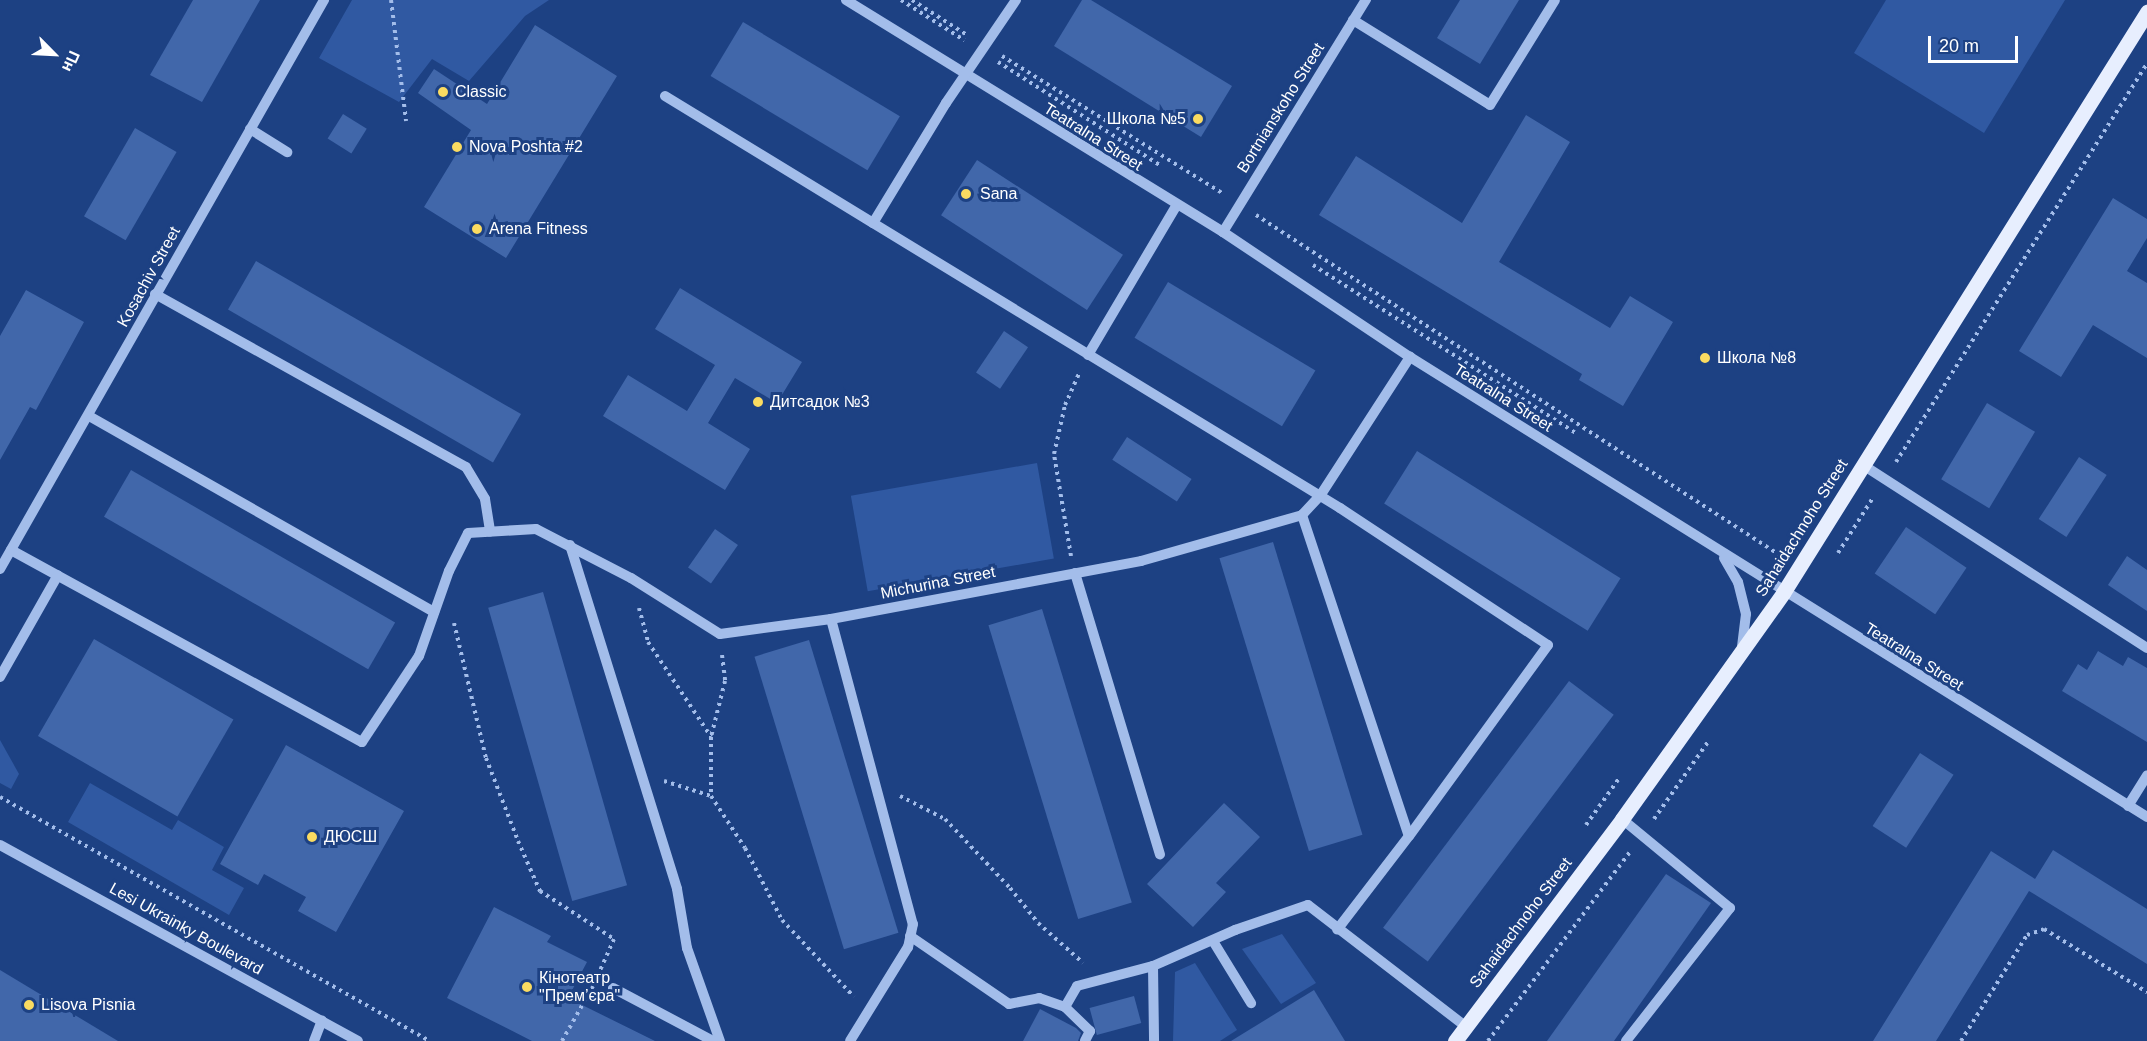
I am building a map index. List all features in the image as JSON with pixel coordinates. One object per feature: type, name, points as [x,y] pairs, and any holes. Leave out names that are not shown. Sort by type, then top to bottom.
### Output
[{"type":"main road","name":"Sahaidachnoho Street","points":[[1455,1041],[1622,819],[1783,593],[2147,12]]},
{"type":"street","name":"Kosachiv Street","points":[[0,569],[324,0]]},
{"type":"street","name":"Teatralna Street","points":[[846,0],[1176,206],[1223,232],[1410,357],[1783,593],[2147,817]]},
{"type":"street","points":[[873,223],[946,103],[967,76],[1016,0]]},
{"type":"street","name":"Bortnianskoho Street","points":[[1223,232],[1366,0]]},
{"type":"street","points":[[1353,20],[1490,105],[1555,0]]},
{"type":"street","points":[[665,96],[1320,496],[1548,645],[1409,836],[1336,930]]},
{"type":"street","points":[[250,129],[287,152]]},
{"type":"street","points":[[1088,355],[1176,206]]},
{"type":"street","points":[[155,294],[466,467],[485,499],[490,532]]},
{"type":"street","points":[[1409,836],[1302,515],[1320,496],[1410,357]]},
{"type":"street","points":[[89,416],[434,612]]},
{"type":"street","points":[[1863,465],[2147,648]]},
{"type":"street","name":"Michurina Street","points":[[720,634],[831,619],[1141,561],[1302,515]]},
{"type":"street","points":[[11,550],[362,742],[419,656],[434,612],[468,533],[536,529],[631,578],[720,634]]},
{"type":"street","points":[[570,546],[677,889],[687,948],[720,1041]]},
{"type":"street","points":[[1723,555],[1738,582],[1746,614],[1742,651]]},
{"type":"street","points":[[1075,573],[1160,854]]},
{"type":"street","points":[[0,677],[58,575]]},
{"type":"street","points":[[831,619],[914,924],[908,947],[867,1010],[850,1041]]},
{"type":"street","points":[[2128,806],[2147,775]]},
{"type":"street","points":[[1622,819],[1730,909],[1626,1041]]},
{"type":"street","name":"Lesi Ukrainky Boulevard","points":[[0,845],[358,1041]]},
{"type":"street","points":[[1065,1007],[1077,986],[1100,982],[1154,966],[1308,905],[1336,930],[1465,1026]]},
{"type":"street","points":[[910,936],[1009,1004],[1039,998],[1065,1007],[1090,1031],[1085,1041]]},
{"type":"street","points":[[1213,941],[1251,1003]]},
{"type":"street","points":[[1154,966],[1154,1041]]},
{"type":"street","points":[[613,988],[713,1041]]},
{"type":"street","points":[[314,1041],[322,1020]]},
{"type":"path","points":[[391,0],[406,121]]},
{"type":"path","points":[[901,0],[1239,204],[1799,568]]},
{"type":"path","points":[[912,0],[1163,168]]},
{"type":"path","points":[[1304,259],[1586,440]]},
{"type":"path","points":[[1075,573],[1054,454],[1065,405],[1088,355]]},
{"type":"path","points":[[1764,581],[1788,547]]},
{"type":"path","points":[[631,578],[648,642],[711,737]]},
{"type":"path","points":[[454,618],[486,758],[540,891],[614,939],[597,979],[562,1041]]},
{"type":"path","points":[[720,634],[725,681],[711,737],[711,796],[745,848],[782,920],[867,1010]]},
{"type":"path","points":[[1582,830],[1625,771]]},
{"type":"path","points":[[641,773],[711,796]]},
{"type":"path","points":[[878,785],[945,819],[1010,888],[1038,923],[1071,950],[1100,982]]},
{"type":"path","points":[[0,797],[429,1041]]},
{"type":"path","points":[[1961,1041],[2028,935],[2044,929],[2147,992]]},
{"type":"shaded area","points":[[352,0],[549,0],[525,16],[469,81],[432,59],[399,102],[319,58]]},
{"type":"shaded area","points":[[1886,0],[2065,0],[1984,133],[1854,53]]},
{"type":"shaded area","points":[[1037,463],[1054,559],[868,591],[851,496]]},
{"type":"shaded area","points":[[0,740],[19,774],[11,789],[0,783]]},
{"type":"shaded area","points":[[90,783],[172,830],[178,820],[224,847],[212,870],[244,888],[229,915],[68,822]]},
{"type":"shaded area","points":[[1282,934],[1316,983],[1281,1004],[1242,949]]},
{"type":"shaded area","points":[[1195,963],[1237,1030],[1220,1041],[1173,1041],[1175,972]]},
{"type":"building","points":[[193,0],[260,0],[202,102],[150,75]]},
{"type":"building","points":[[1082,0],[1091,0],[1232,86],[1201,137],[1054,46]]},
{"type":"building","points":[[1460,0],[1519,0],[1480,64],[1437,38]]},
{"type":"building","points":[[743,22],[900,116],[867,170],[711,76]]},
{"type":"building","points":[[535,25],[617,76],[506,258],[424,207],[471,130],[418,93],[434,69],[487,104]]},
{"type":"building","points":[[343,114],[367,129],[351,153],[328,139]]},
{"type":"building","points":[[1526,115],[1570,142],[1499,262],[1610,328],[1630,296],[1673,322],[1623,406],[1579,380],[1582,374],[1319,215],[1356,156],[1462,223]]},
{"type":"building","points":[[135,128],[177,152],[126,240],[84,216]]},
{"type":"building","points":[[977,160],[1123,255],[1087,310],[941,215]]},
{"type":"building","points":[[2113,198],[2147,219],[2147,238],[2127,271],[2147,283],[2147,358],[2093,325],[2061,377],[2019,351]]},
{"type":"building","points":[[256,261],[521,414],[493,462],[228,309]]},
{"type":"building","points":[[1168,282],[1315,371],[1282,426],[1135,338]]},
{"type":"building","points":[[680,288],[802,362],[777,403],[735,378],[708,423],[750,449],[725,490],[603,416],[628,375],[687,411],[715,365],[655,329]]},
{"type":"building","points":[[26,290],[84,322],[36,410],[30,407],[0,460],[0,336]]},
{"type":"building","points":[[1004,331],[1028,347],[1000,389],[976,372]]},
{"type":"building","points":[[1987,403],[2035,432],[1989,508],[1941,479]]},
{"type":"building","points":[[1127,437],[1192,479],[1177,502],[1112,460]]},
{"type":"building","points":[[1417,451],[1621,578],[1588,631],[1384,504]]},
{"type":"building","points":[[2079,457],[2107,475],[2066,537],[2039,519]]},
{"type":"building","points":[[131,470],[395,622],[368,669],[104,517]]},
{"type":"building","points":[[1906,527],[1967,568],[1935,614],[1875,573]]},
{"type":"building","points":[[715,529],[738,545],[711,584],[688,568]]},
{"type":"building","points":[[1273,542],[1362,835],[1309,851],[1219,558]]},
{"type":"building","points":[[2127,556],[2147,570],[2147,611],[2108,585]]},
{"type":"building","points":[[543,592],[627,885],[572,901],[488,608]]},
{"type":"building","points":[[1042,609],[1132,903],[1078,919],[988,625]]},
{"type":"building","points":[[94,639],[233,720],[177,816],[38,736]]},
{"type":"building","points":[[809,640],[898,933],[844,949],[754,657]]},
{"type":"building","points":[[2098,651],[2123,666],[2128,657],[2147,668],[2147,742],[2062,691],[2078,664],[2087,670]]},
{"type":"building","points":[[1569,681],[1614,715],[1428,961],[1383,928]]},
{"type":"building","name":"ДЮСШ","points":[[286,745],[404,811],[336,932],[298,911],[306,897],[264,874],[258,885],[220,864]]},
{"type":"building","points":[[1920,753],[1954,775],[1906,848],[1873,826]]},
{"type":"building","points":[[1224,803],[1260,837],[1216,883],[1226,892],[1193,927],[1147,884]]},
{"type":"building","points":[[2053,850],[2147,909],[2147,964],[2029,891],[1936,1041],[1873,1041],[1991,851],[2035,879]]},
{"type":"building","points":[[1666,874],[1711,903],[1614,1041],[1547,1041]]},
{"type":"building","points":[[494,907],[551,936],[547,942],[587,962],[568,998],[655,1041],[532,1041],[447,998]]},
{"type":"building","name":"Lisova Pisnia","points":[[0,970],[118,1041],[0,1041]]},
{"type":"building","points":[[1314,990],[1345,1041],[1231,1041]]},
{"type":"building","points":[[1134,996],[1141,1023],[1097,1035],[1090,1008]]},
{"type":"building","points":[[1040,1009],[1076,1028],[1081,1033],[1078,1041],[1023,1041]]},
{"type":"place","name":"Classic","points":[[443,92]]},
{"type":"place","name":"Школа №5","points":[[1198,119]]},
{"type":"place","name":"Nova Poshta #2","points":[[457,147]]},
{"type":"place","name":"Sana","points":[[966,194]]},
{"type":"place","name":"Arena Fitness","points":[[477,229]]},
{"type":"place","name":"Школа №8","points":[[1705,358]]},
{"type":"place","name":"Дитсадок №3","points":[[758,402]]},
{"type":"place","name":"ДЮСШ","points":[[312,837]]},
{"type":"place","name":"Кінотеатр \"Прем’єра\"","points":[[527,987]]},
{"type":"place","name":"Lisova Pisnia","points":[[29,1005]]}]
